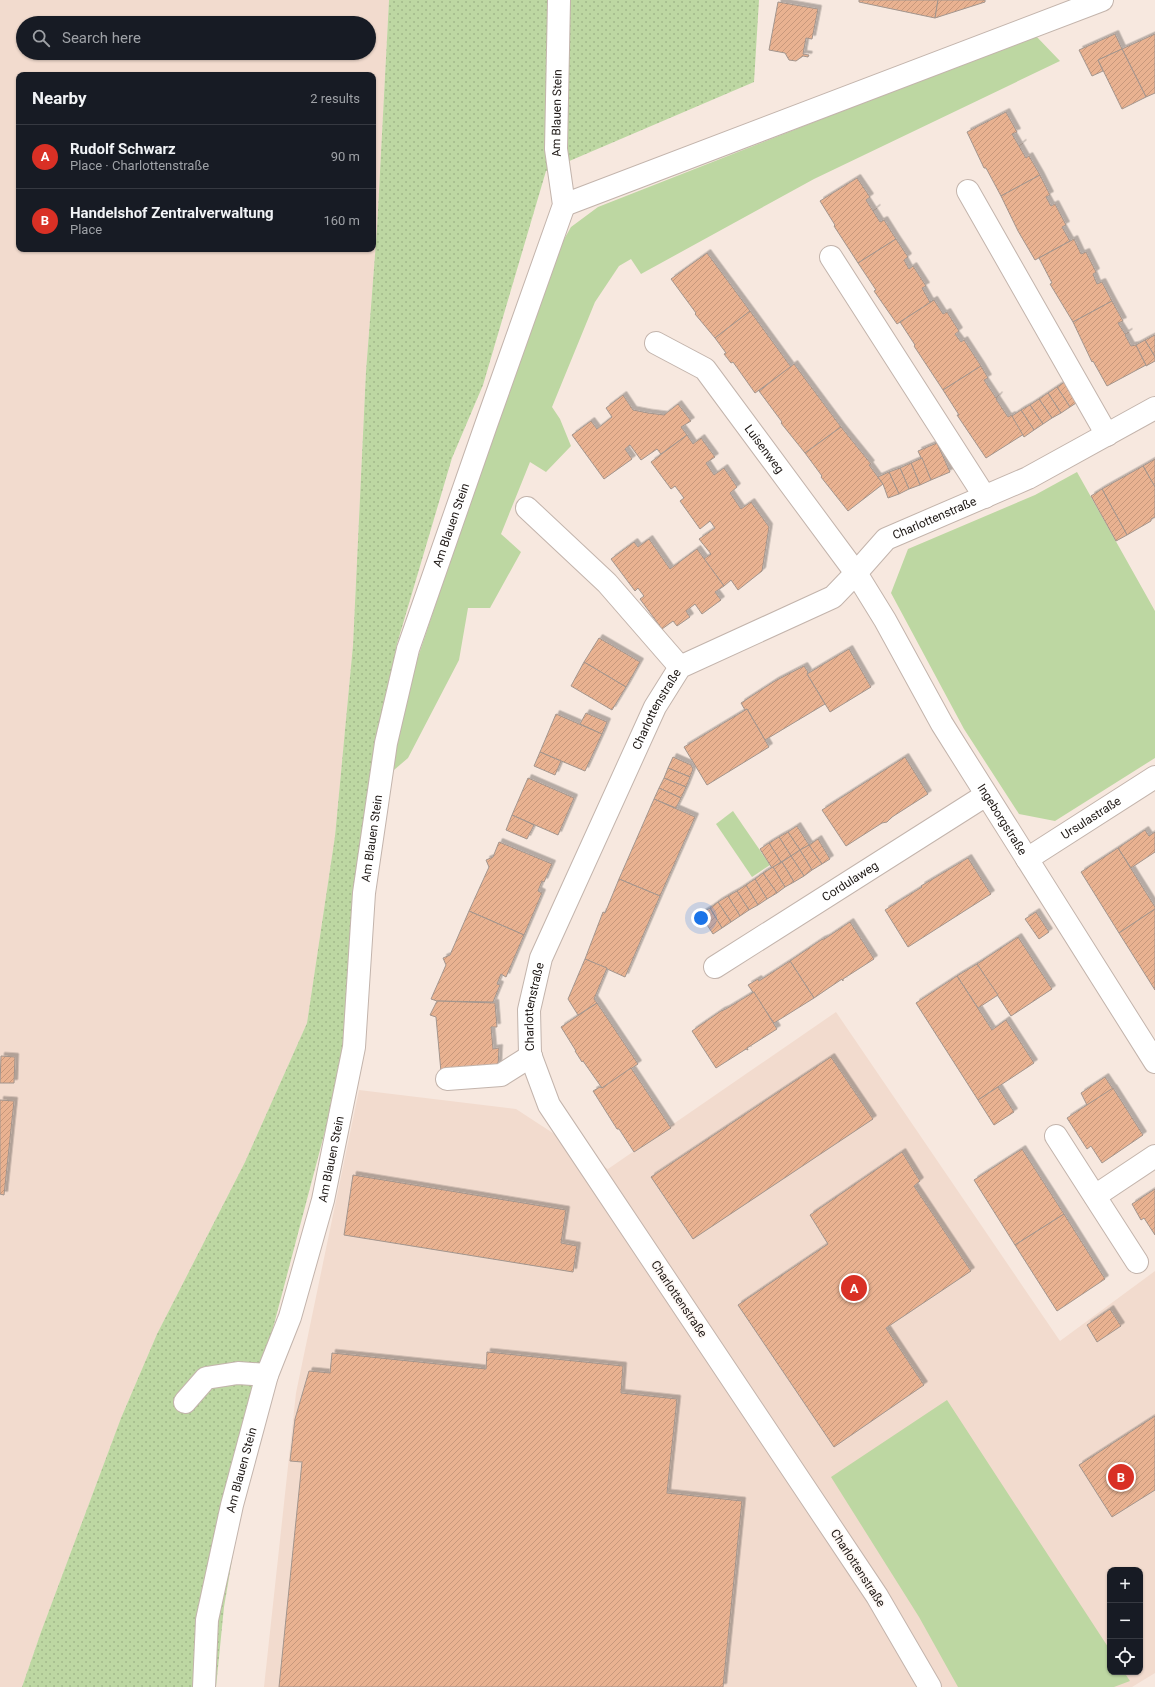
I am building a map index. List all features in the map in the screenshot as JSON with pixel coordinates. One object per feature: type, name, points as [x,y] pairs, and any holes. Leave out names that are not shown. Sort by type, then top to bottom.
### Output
[{"type":"street","name":"Am Blauen Stein","points":[[204,1687],[207,1620],[232,1505],[267,1375],[290,1317],[323,1200],[354,1047],[364,893],[386,743],[408,649],[564,205],[556,149],[559,0]]},
{"type":"street","points":[[564,205],[1102,0]]},
{"type":"street","points":[[968,192],[1106,435]]},
{"type":"street","name":"Charlottenstraße","points":[[831,257],[985,497]]},
{"type":"street","name":"Luisenweg","points":[[656,343],[705,369],[856,573]]},
{"type":"street","name":"Charlottenstraße","points":[[930,1687],[877,1596],[549,1105],[531,1056],[529,1010],[541,958],[654,707],[680,668],[833,597],[886,539],[1028,478],[1155,408]]},
{"type":"street","points":[[527,508],[607,583],[680,668]]},
{"type":"street","name":"Ingeborgstraße","points":[[856,573],[885,620],[942,724],[1155,1062]]},
{"type":"street","name":"Ursulastraße","points":[[1027,859],[1155,777]]},
{"type":"street","name":"Cordulaweg","points":[[715,967],[986,795]]},
{"type":"street","points":[[447,1079],[501,1075],[531,1056]]},
{"type":"street","points":[[1056,1136],[1137,1262]]},
{"type":"street","points":[[1095,1196],[1155,1156]]},
{"type":"street","points":[[185,1402],[206,1378],[238,1373],[267,1375]]},
{"type":"shaded area","points":[[0,0],[389,0],[376,242],[376,72],[16,72],[16,252],[375,252],[366,371],[353,645],[335,836],[307,1023],[245,1162],[157,1334],[121,1418],[22,1687],[0,1687]]},
{"type":"shaded area","points":[[836,1012],[1060,1341],[1155,1271],[1155,1673],[1132,1687],[264,1687],[296,1393],[359,1090],[516,1109],[608,1169]]},
{"type":"green space","points":[[389,0],[759,0],[754,82],[546,171],[483,385],[452,458],[397,644],[378,746],[348,1044],[268,1347],[224,1607],[216,1687],[22,1687],[121,1418],[157,1334],[245,1162],[307,1023],[335,836],[353,645],[366,371],[377,229]]},
{"type":"green space","points":[[1035,35],[1060,61],[814,179],[641,274],[631,259],[619,266],[595,302],[552,407],[560,419],[571,446],[546,472],[530,462],[501,534],[521,552],[490,608],[468,608],[459,660],[408,758],[387,776],[416,663],[541,290],[554,257],[571,227],[598,207]]},
{"type":"green space","points":[[1077,472],[1155,611],[1155,758],[1055,821],[1019,814],[964,729],[891,593],[908,549],[1035,495]]},
{"type":"green space","points":[[733,811],[770,865],[752,877],[716,824]]},
{"type":"green space","points":[[947,1400],[1107,1645],[1107,1675],[1126,1675],[1130,1681],[1114,1687],[958,1687],[919,1617],[831,1477]]},
{"type":"building","points":[[859,0],[938,0],[935,18],[859,2]]},
{"type":"building","points":[[938,0],[985,0],[985,2],[935,18]]},
{"type":"building","points":[[778,2],[818,9],[812,39],[806,38],[803,54],[809,55],[808,57],[803,56],[796,61],[789,60],[785,53],[769,50]]},
{"type":"building","points":[[1115,34],[1122,49],[1098,60],[1103,71],[1092,76],[1079,50]]},
{"type":"building","points":[[1155,34],[1155,93],[1146,97],[1122,49]]},
{"type":"building","points":[[1122,49],[1146,97],[1122,109],[1098,60]]},
{"type":"building","points":[[1006,112],[1017,132],[1012,134],[1026,158],[1029,156],[1040,175],[1001,196],[986,168],[984,168],[967,132]]},
{"type":"building","points":[[1040,175],[1050,195],[1046,197],[1051,206],[1055,204],[1066,225],[1062,227],[1070,241],[1035,260],[1018,231],[1001,196]]},
{"type":"building","points":[[857,178],[870,197],[866,200],[880,222],[884,220],[896,239],[858,263],[820,201]]},
{"type":"building","points":[[896,239],[908,257],[904,260],[909,269],[913,266],[926,286],[922,288],[930,302],[934,300],[897,324],[874,291],[876,290],[858,263]]},
{"type":"building","points":[[1074,239],[1081,254],[1086,252],[1096,272],[1093,274],[1097,284],[1102,282],[1112,301],[1073,322],[1050,284],[1052,283],[1039,258]]},
{"type":"building","points":[[707,253],[750,311],[715,338],[695,314],[696,313],[671,279]]},
{"type":"building","points":[[934,300],[943,314],[947,312],[959,331],[955,334],[961,342],[964,340],[981,366],[943,390],[900,322]]},
{"type":"building","points":[[1112,301],[1123,321],[1118,323],[1125,334],[1129,332],[1125,335],[1131,346],[1136,345],[1146,365],[1107,386],[1093,361],[1092,362],[1073,322]]},
{"type":"building","points":[[750,311],[791,367],[755,393],[733,362],[731,363],[724,354],[726,353],[715,338]]},
{"type":"building","points":[[1155,335],[1155,357],[1145,340]]},
{"type":"building","points":[[1145,340],[1155,357],[1155,361],[1146,366],[1136,345]]},
{"type":"building","points":[[794,364],[841,427],[805,453],[781,423],[782,422],[759,391]]},
{"type":"building","points":[[981,366],[988,378],[984,380],[996,398],[999,395],[996,399],[1008,417],[1012,415],[1024,434],[986,458],[957,415],[959,415],[943,390]]},
{"type":"building","points":[[1066,381],[1079,401],[1070,407],[1057,387]]},
{"type":"building","points":[[1057,387],[1070,407],[1061,413],[1048,393]]},
{"type":"building","points":[[1048,393],[1061,413],[1052,418],[1039,399]]},
{"type":"building","points":[[623,395],[633,410],[648,413],[664,415],[678,404],[691,421],[681,427],[687,435],[661,454],[657,449],[641,460],[630,445],[625,449],[632,459],[604,479],[572,435],[591,421],[597,429],[612,417],[606,408]]},
{"type":"building","points":[[1039,399],[1052,418],[1043,424],[1030,405]]},
{"type":"building","points":[[1030,405],[1043,424],[1034,430],[1021,410]]},
{"type":"building","points":[[1021,410],[1034,430],[1024,437],[1012,416]]},
{"type":"building","points":[[841,427],[871,464],[869,465],[883,484],[848,511],[821,477],[822,476],[805,453]]},
{"type":"building","points":[[687,435],[693,444],[701,438],[715,457],[706,463],[714,475],[724,468],[737,487],[730,493],[741,509],[751,502],[769,527],[762,571],[738,590],[731,580],[724,586],[704,559],[711,554],[699,539],[715,528],[710,521],[700,529],[680,501],[684,498],[675,486],[671,489],[651,462]]},
{"type":"building","points":[[937,443],[950,472],[931,480],[918,451]]},
{"type":"building","points":[[922,458],[931,480],[920,485],[911,463]]},
{"type":"building","points":[[1155,459],[1155,487],[1143,466]]},
{"type":"building","points":[[911,463],[920,485],[909,489],[900,468]]},
{"type":"building","points":[[1143,466],[1155,487],[1155,517],[1151,519],[1151,521],[1127,535],[1102,489]]},
{"type":"building","points":[[900,468],[909,489],[899,494],[889,472]]},
{"type":"building","points":[[889,472],[899,494],[888,498],[883,484],[878,477]]},
{"type":"building","points":[[1102,489],[1127,535],[1116,541],[1091,496]]},
{"type":"building","points":[[649,539],[670,569],[697,549],[724,586],[715,592],[721,600],[702,614],[695,604],[686,611],[690,617],[677,626],[673,621],[662,629],[640,599],[644,596],[638,588],[635,591],[611,559],[634,542],[638,547]]},
{"type":"building","points":[[599,638],[640,662],[626,687],[584,662]]},
{"type":"building","points":[[849,649],[871,687],[830,712],[807,674]]},
{"type":"building","points":[[584,662],[626,687],[612,710],[571,686]]},
{"type":"building","points":[[804,666],[808,672],[807,674],[825,704],[765,740],[747,709],[745,710],[741,703],[775,681]]},
{"type":"building","points":[[747,709],[769,747],[707,785],[684,747]]},
{"type":"building","points":[[586,713],[607,722],[602,734],[580,724]]},
{"type":"building","points":[[556,714],[602,734],[585,771],[540,752]]},
{"type":"building","points":[[540,752],[561,761],[555,775],[534,766]]},
{"type":"building","points":[[673,757],[691,765],[693,769],[690,777],[668,768]]},
{"type":"building","points":[[905,757],[928,794],[892,817],[887,822],[882,823],[846,846],[822,810]]},
{"type":"building","points":[[668,768],[690,777],[686,787],[664,778]]},
{"type":"building","points":[[528,778],[574,798],[558,835],[512,815]]},
{"type":"building","points":[[664,778],[686,787],[681,798],[659,788]]},
{"type":"building","points":[[659,788],[681,798],[676,808],[654,799]]},
{"type":"building","points":[[654,799],[695,817],[660,896],[619,879]]},
{"type":"building","points":[[512,815],[534,825],[527,839],[506,830]]},
{"type":"building","points":[[797,826],[809,845],[800,850],[788,832]]},
{"type":"building","points":[[1145,830],[1149,836],[1155,832],[1155,852],[1131,868],[1118,848]]},
{"type":"building","points":[[788,832],[800,850],[791,856],[779,837]]},
{"type":"building","points":[[779,837],[791,856],[781,862],[769,843]]},
{"type":"building","points":[[818,839],[830,859],[822,864],[809,845]]},
{"type":"building","points":[[499,842],[552,864],[538,891],[542,893],[524,935],[469,911],[489,867],[486,860],[493,857]]},
{"type":"building","points":[[769,843],[781,862],[772,868],[760,849]]},
{"type":"building","points":[[809,845],[822,864],[812,870],[800,850]]},
{"type":"building","points":[[1118,848],[1155,907],[1155,909],[1119,933],[1081,872]]},
{"type":"building","points":[[800,850],[812,870],[804,876],[791,856]]},
{"type":"building","points":[[791,856],[804,876],[794,882],[782,862]]},
{"type":"building","points":[[968,858],[991,894],[908,947],[885,910],[922,887],[921,886]]},
{"type":"building","points":[[782,862],[794,882],[785,887],[773,867]]},
{"type":"building","points":[[773,867],[785,887],[777,893],[763,873]]},
{"type":"building","points":[[763,873],[777,893],[767,899],[755,879]]},
{"type":"building","points":[[619,879],[660,896],[625,977],[585,959],[603,912],[605,913]]},
{"type":"building","points":[[755,879],[767,899],[758,905],[746,885]]},
{"type":"building","points":[[746,885],[758,905],[749,910],[737,891]]},
{"type":"building","points":[[737,891],[749,910],[740,916],[728,896]]},
{"type":"building","points":[[728,896],[740,916],[731,922],[718,902]]},
{"type":"building","points":[[718,902],[731,922],[722,928],[710,908]]},
{"type":"building","points":[[710,908],[722,928],[713,934],[700,914]]},
{"type":"building","points":[[1155,909],[1155,990],[1119,933]]},
{"type":"building","points":[[469,911],[524,935],[506,977],[501,974],[497,984],[500,985],[493,1002],[437,1001],[431,999],[446,965],[443,958],[450,955]]},
{"type":"building","points":[[1036,912],[1049,932],[1039,939],[1025,919]]},
{"type":"building","points":[[850,922],[874,959],[843,979],[843,981],[842,979],[814,998],[790,961]]},
{"type":"building","points":[[1018,937],[1052,989],[1011,1016],[977,964]]},
{"type":"building","points":[[585,959],[607,968],[594,999],[597,1003],[578,1015],[568,999]]},
{"type":"building","points":[[790,961],[814,998],[774,1023],[748,985],[758,979],[759,981]]},
{"type":"building","points":[[977,964],[998,995],[978,1008],[957,976]]},
{"type":"building","points":[[957,976],[992,1030],[1006,1020],[1034,1063],[978,1100],[916,1003]]},
{"type":"building","points":[[754,992],[777,1029],[747,1048],[748,1050],[746,1049],[716,1068],[692,1031],[721,1011]]},
{"type":"building","points":[[437,1001],[495,1003],[497,1027],[491,1027],[493,1049],[499,1048],[498,1066],[441,1072],[436,1017],[430,1015]]},
{"type":"building","points":[[597,1003],[638,1064],[602,1088],[583,1061],[582,1062],[561,1027]]},
{"type":"building","points":[[1,1056],[15,1057],[14,1083],[0,1083]]},
{"type":"building","points":[[831,1057],[873,1119],[693,1239],[651,1177]]},
{"type":"building","points":[[631,1068],[671,1128],[634,1152],[619,1129],[617,1129],[593,1091],[600,1087],[602,1088]]},
{"type":"building","points":[[1105,1077],[1113,1089],[1087,1105],[1081,1093]]},
{"type":"building","points":[[998,1087],[1014,1112],[994,1125],[978,1100]]},
{"type":"building","points":[[1113,1088],[1143,1135],[1102,1163],[1091,1146],[1087,1149],[1067,1118]]},
{"type":"building","points":[[0,1100],[14,1101],[4,1195],[0,1194]]},
{"type":"building","points":[[1022,1149],[1064,1214],[1015,1245],[974,1180]]},
{"type":"building","points":[[902,1152],[920,1181],[914,1186],[971,1271],[886,1328],[924,1385],[834,1447],[738,1305],[828,1244],[810,1215]]},
{"type":"building","points":[[353,1175],[566,1210],[561,1243],[577,1246],[573,1272],[344,1235]]},
{"type":"building","points":[[1155,1189],[1155,1235],[1144,1218],[1141,1220],[1132,1204]]},
{"type":"building","points":[[1064,1214],[1105,1279],[1057,1311],[1015,1245]]},
{"type":"building","points":[[1110,1309],[1121,1326],[1097,1342],[1087,1325]]},
{"type":"building","points":[[487,1352],[623,1366],[621,1393],[677,1399],[667,1493],[742,1501],[723,1687],[279,1687],[302,1462],[290,1461],[295,1419],[309,1371],[330,1373],[332,1353],[486,1369]]},
{"type":"building","points":[[1155,1416],[1155,1490],[1112,1517],[1079,1465]]},
{"type":"place","name":"Rudolf Schwarz","points":[[854,1288]]},
{"type":"place","name":"Handelshof Zentralverwaltung","points":[[1121,1477]]}]
